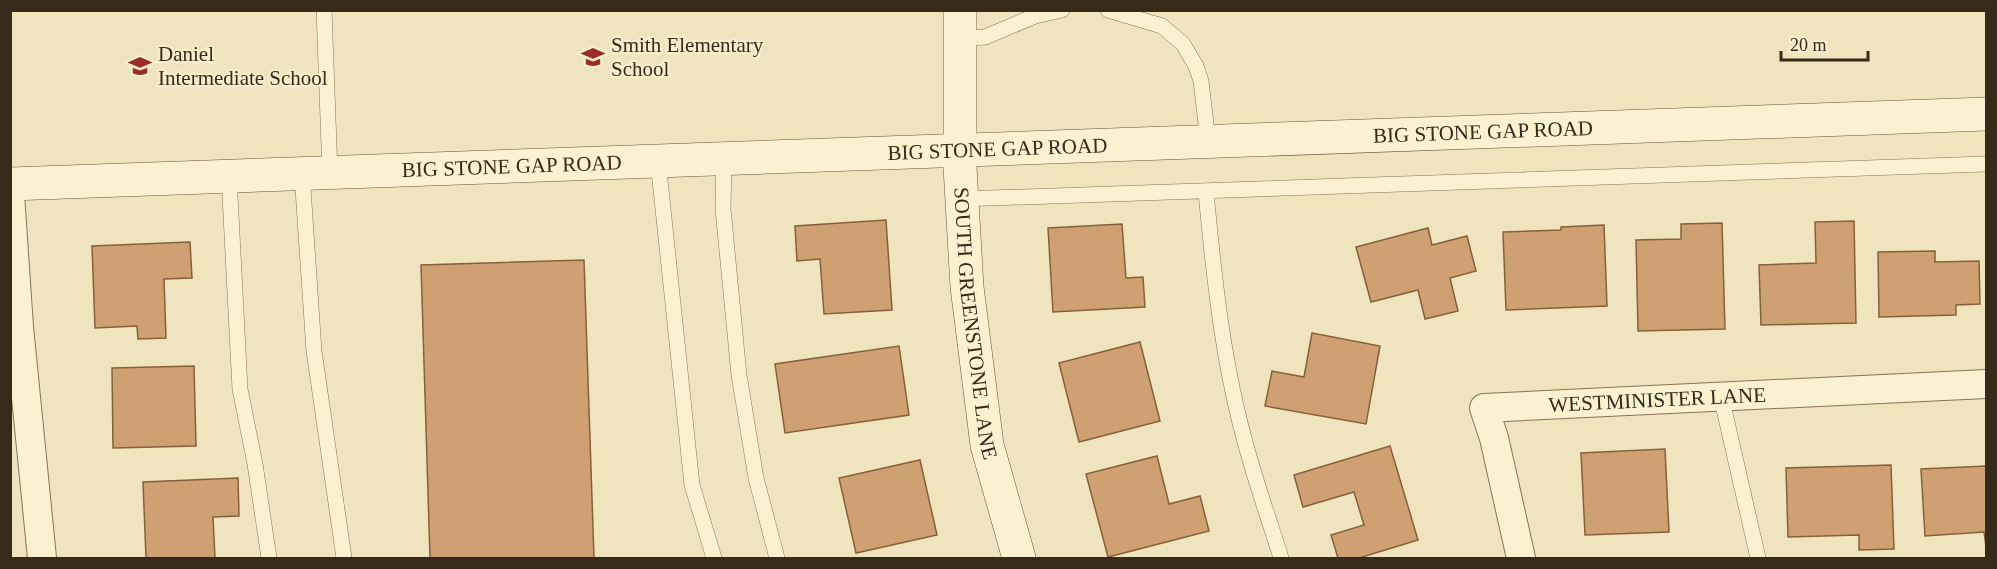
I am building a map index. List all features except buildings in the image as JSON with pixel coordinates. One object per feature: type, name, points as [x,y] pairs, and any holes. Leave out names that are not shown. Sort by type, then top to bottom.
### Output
[{"type":"street","name":"SOUTH GREENSTONE LANE","points":[[960,25],[962,199],[967,287],[987,445],[1019,558]]},
{"type":"street","name":"BIG STONE GAP ROAD","points":[[10,184],[1986,114]]},
{"type":"street","points":[[10,194],[19,327],[42,558]]},
{"type":"street","name":"WESTMINISTER LANE","points":[[1521,558],[1494,438],[1484,408],[1986,384]]},
{"type":"lane","points":[[324,10],[316,173],[314,351],[344,558]]},
{"type":"lane","points":[[960,25],[985,37],[1035,16],[1062,10]]},
{"type":"lane","points":[[1108,10],[1162,27],[1183,44],[1196,66],[1201,81],[1208,141]]},
{"type":"lane","points":[[724,158],[723,208],[739,375],[756,478],[777,558]]},
{"type":"lane","points":[[658,161],[692,485],[714,558]]},
{"type":"lane","points":[[962,199],[1986,164]]},
{"type":"lane","points":[[229,176],[240,389],[255,464],[269,558]]},
{"type":"lane","points":[[1206,192],[1215,290],[1228,364],[1246,448],[1281,558]]},
{"type":"lane","points":[[1721,396],[1758,558]]},
{"type":"place","name":"Smith Elementary School","points":[[593,57]]},
{"type":"place","name":"Daniel Intermediate School","points":[[140,66]]}]
